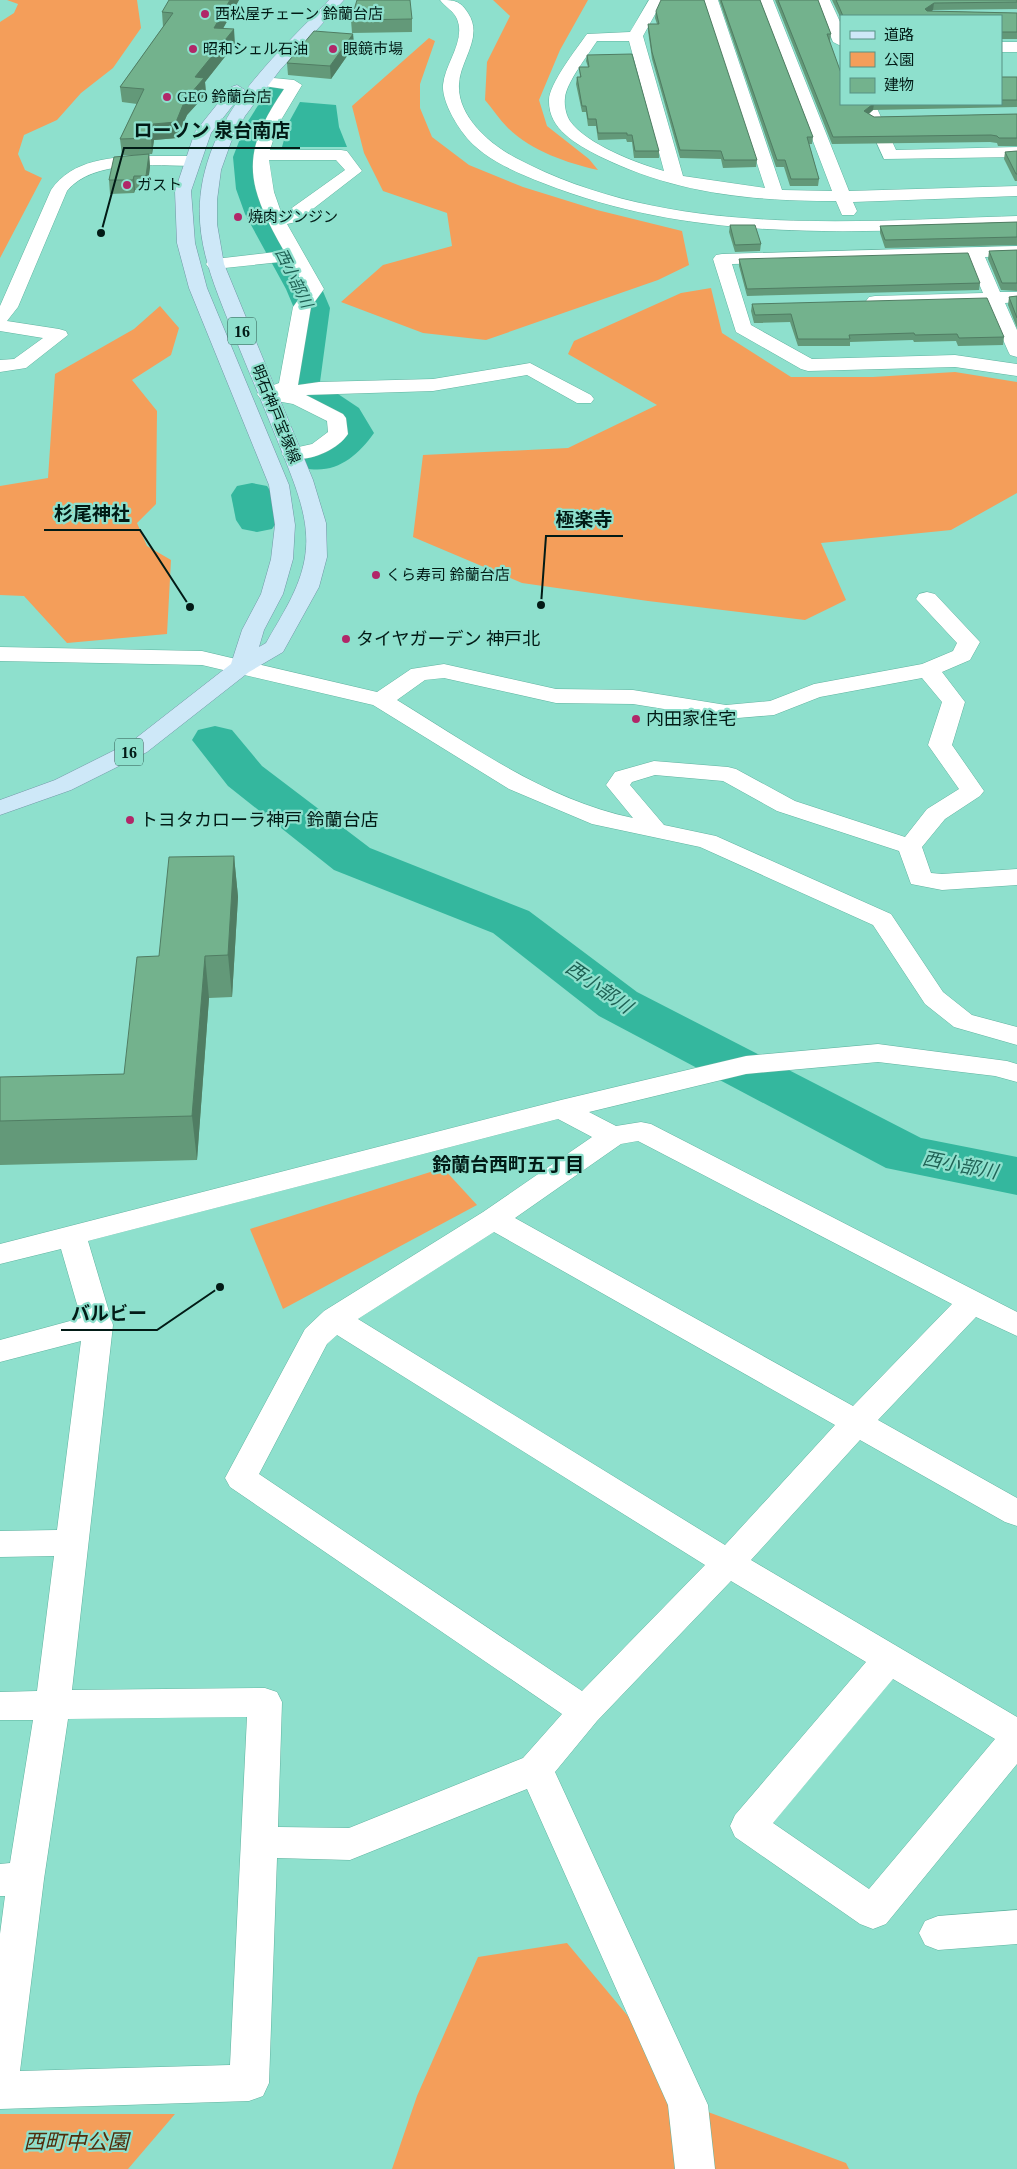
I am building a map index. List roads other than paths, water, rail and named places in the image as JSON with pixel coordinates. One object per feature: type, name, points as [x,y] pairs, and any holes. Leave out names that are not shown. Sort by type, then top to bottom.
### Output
[{"type":"main road","name":"明石神戸宝塚線","points":[[241,667],[253,630],[272,594],[282,559],[284,525],[279,485],[198,288],[186,243],[183,191],[203,132],[314,0]]},
{"type":"main road","name":"明石神戸宝塚線","points":[[0,808],[64,785],[139,747],[241,667],[275,646],[308,587],[316,556],[316,523],[292,454],[216,264],[209,235],[208,200],[215,161],[233,122],[263,82],[337,0]]},
{"type":"street","points":[[447,0],[460,8],[466,19],[466,42],[451,85],[458,108],[472,135],[506,160],[558,185],[639,209],[729,222],[801,226],[854,226],[1017,221]]},
{"type":"street","points":[[656,0],[635,36],[675,179]]},
{"type":"street","points":[[711,0],[776,196]]},
{"type":"street","points":[[766,0],[854,226],[863,254]]},
{"type":"street","points":[[822,0],[836,18],[840,37]]},
{"type":"street","points":[[635,36],[592,37],[557,96],[560,118],[584,141],[615,160],[697,186],[776,196],[842,196],[897,174],[1017,152]]},
{"type":"street","points":[[1002,47],[1017,46]]},
{"type":"street","points":[[263,82],[294,85],[266,132],[260,155],[262,180],[267,201],[315,289],[302,307],[288,386],[267,394]]},
{"type":"street","points":[[870,110],[897,174]]},
{"type":"street","points":[[870,110],[892,116]]},
{"type":"street","points":[[260,155],[341,155],[354,171],[290,218],[278,221]]},
{"type":"street","points":[[0,317],[9,307],[60,190],[69,178],[92,169],[116,163],[193,161]]},
{"type":"street","points":[[897,174],[1017,191]]},
{"type":"street","points":[[1017,251],[722,259],[743,328],[808,365],[955,361],[1017,370]]},
{"type":"street","points":[[974,252],[1016,348]]},
{"type":"street","points":[[216,264],[297,255]]},
{"type":"street","points":[[855,301],[1017,297]]},
{"type":"street","points":[[736,304],[756,304]]},
{"type":"street","points":[[0,325],[60,335],[19,364],[0,366]]},
{"type":"street","points":[[267,394],[319,388],[433,386],[530,369],[584,399]]},
{"type":"street","points":[[267,394],[298,399],[336,418],[338,434],[318,449],[292,454]]},
{"type":"street","points":[[381,700],[419,674],[444,671],[556,696],[633,697],[726,712],[774,708],[814,691],[928,670],[962,655],[969,642],[926,599]]},
{"type":"street","points":[[0,654],[16,656],[202,658],[381,700],[516,784],[601,819],[707,842],[882,920],[934,998],[963,1021],[1017,1036]]},
{"type":"street","points":[[910,847],[936,814],[972,791],[940,745],[954,702],[928,670]]},
{"type":"street","points":[[656,831],[618,785],[623,777],[654,768],[728,774],[786,806],[910,847]]},
{"type":"street","points":[[910,847],[920,879],[942,882],[1017,877]]},
{"type":"street","points":[[0,1254],[562,1109],[746,1065],[878,1053],[997,1067],[1017,1073]]},
{"type":"street","points":[[562,1109],[613,1136]]},
{"type":"street","points":[[585,1710],[241,1478],[316,1337],[335,1319],[494,1219],[613,1136],[641,1131],[1017,1325]]},
{"type":"street","points":[[494,1219],[1017,1513]]},
{"type":"street","points":[[0,2076],[13,1879],[53,1705],[98,1325],[72,1236]]},
{"type":"street","points":[[261,1842],[350,1844],[536,1769],[585,1710],[728,1564],[856,1423],[973,1301]]},
{"type":"street","points":[[335,1319],[728,1564],[1017,1736],[873,1912],[748,1826],[889,1660]]},
{"type":"street","points":[[0,1351],[98,1325]]},
{"type":"street","points":[[0,1544],[71,1543]]},
{"type":"street","points":[[0,1706],[265,1702],[261,1842],[249,2083],[0,2090]]},
{"type":"street","points":[[536,1769],[688,2105],[695,2169]]},
{"type":"street","points":[[938,1933],[1017,1927]]},
{"type":"waterway","name":"西小部川","points":[[282,92],[261,126],[250,157],[253,189],[262,214],[304,289],[312,308],[300,385],[315,398],[339,410],[350,423],[354,433],[343,446],[318,459]]},
{"type":"waterway","name":"西小部川","points":[[252,495],[257,520]]},
{"type":"waterway","name":"西小部川","points":[[215,740],[245,776],[352,859],[511,922],[618,1004],[906,1154],[1017,1176]]},
{"type":"place","name":"西松屋チェーン 鈴蘭台店","points":[[205,14]]},
{"type":"place","name":"昭和シェル石油","points":[[193,49]]},
{"type":"place","name":"眼鏡市場","points":[[333,49]]},
{"type":"place","name":"GEO 鈴蘭台店","points":[[167,97]]},
{"type":"place","name":"ガスト","points":[[127,185]]},
{"type":"place","name":"焼肉ジンジン","points":[[238,217]]},
{"type":"place","name":"ローソン 泉台南店","points":[[101,233]]},
{"type":"place","name":"くら寿司 鈴蘭台店","points":[[376,575]]},
{"type":"place","name":"極楽寺","points":[[541,605]]},
{"type":"place","name":"杉尾神社","points":[[190,607]]},
{"type":"place","name":"タイヤガーデン 神戸北","points":[[346,639]]},
{"type":"place","name":"内田家住宅","points":[[636,719]]},
{"type":"place","name":"トヨタカローラ神戸 鈴蘭台店","points":[[130,820]]},
{"type":"place","name":"バルビー","points":[[220,1287]]},
{"type":"district","name":"鈴蘭台西町五丁目","points":[[508,1164]]},
{"type":"park label","name":"西町中公園","points":[[76,2142]]}]
